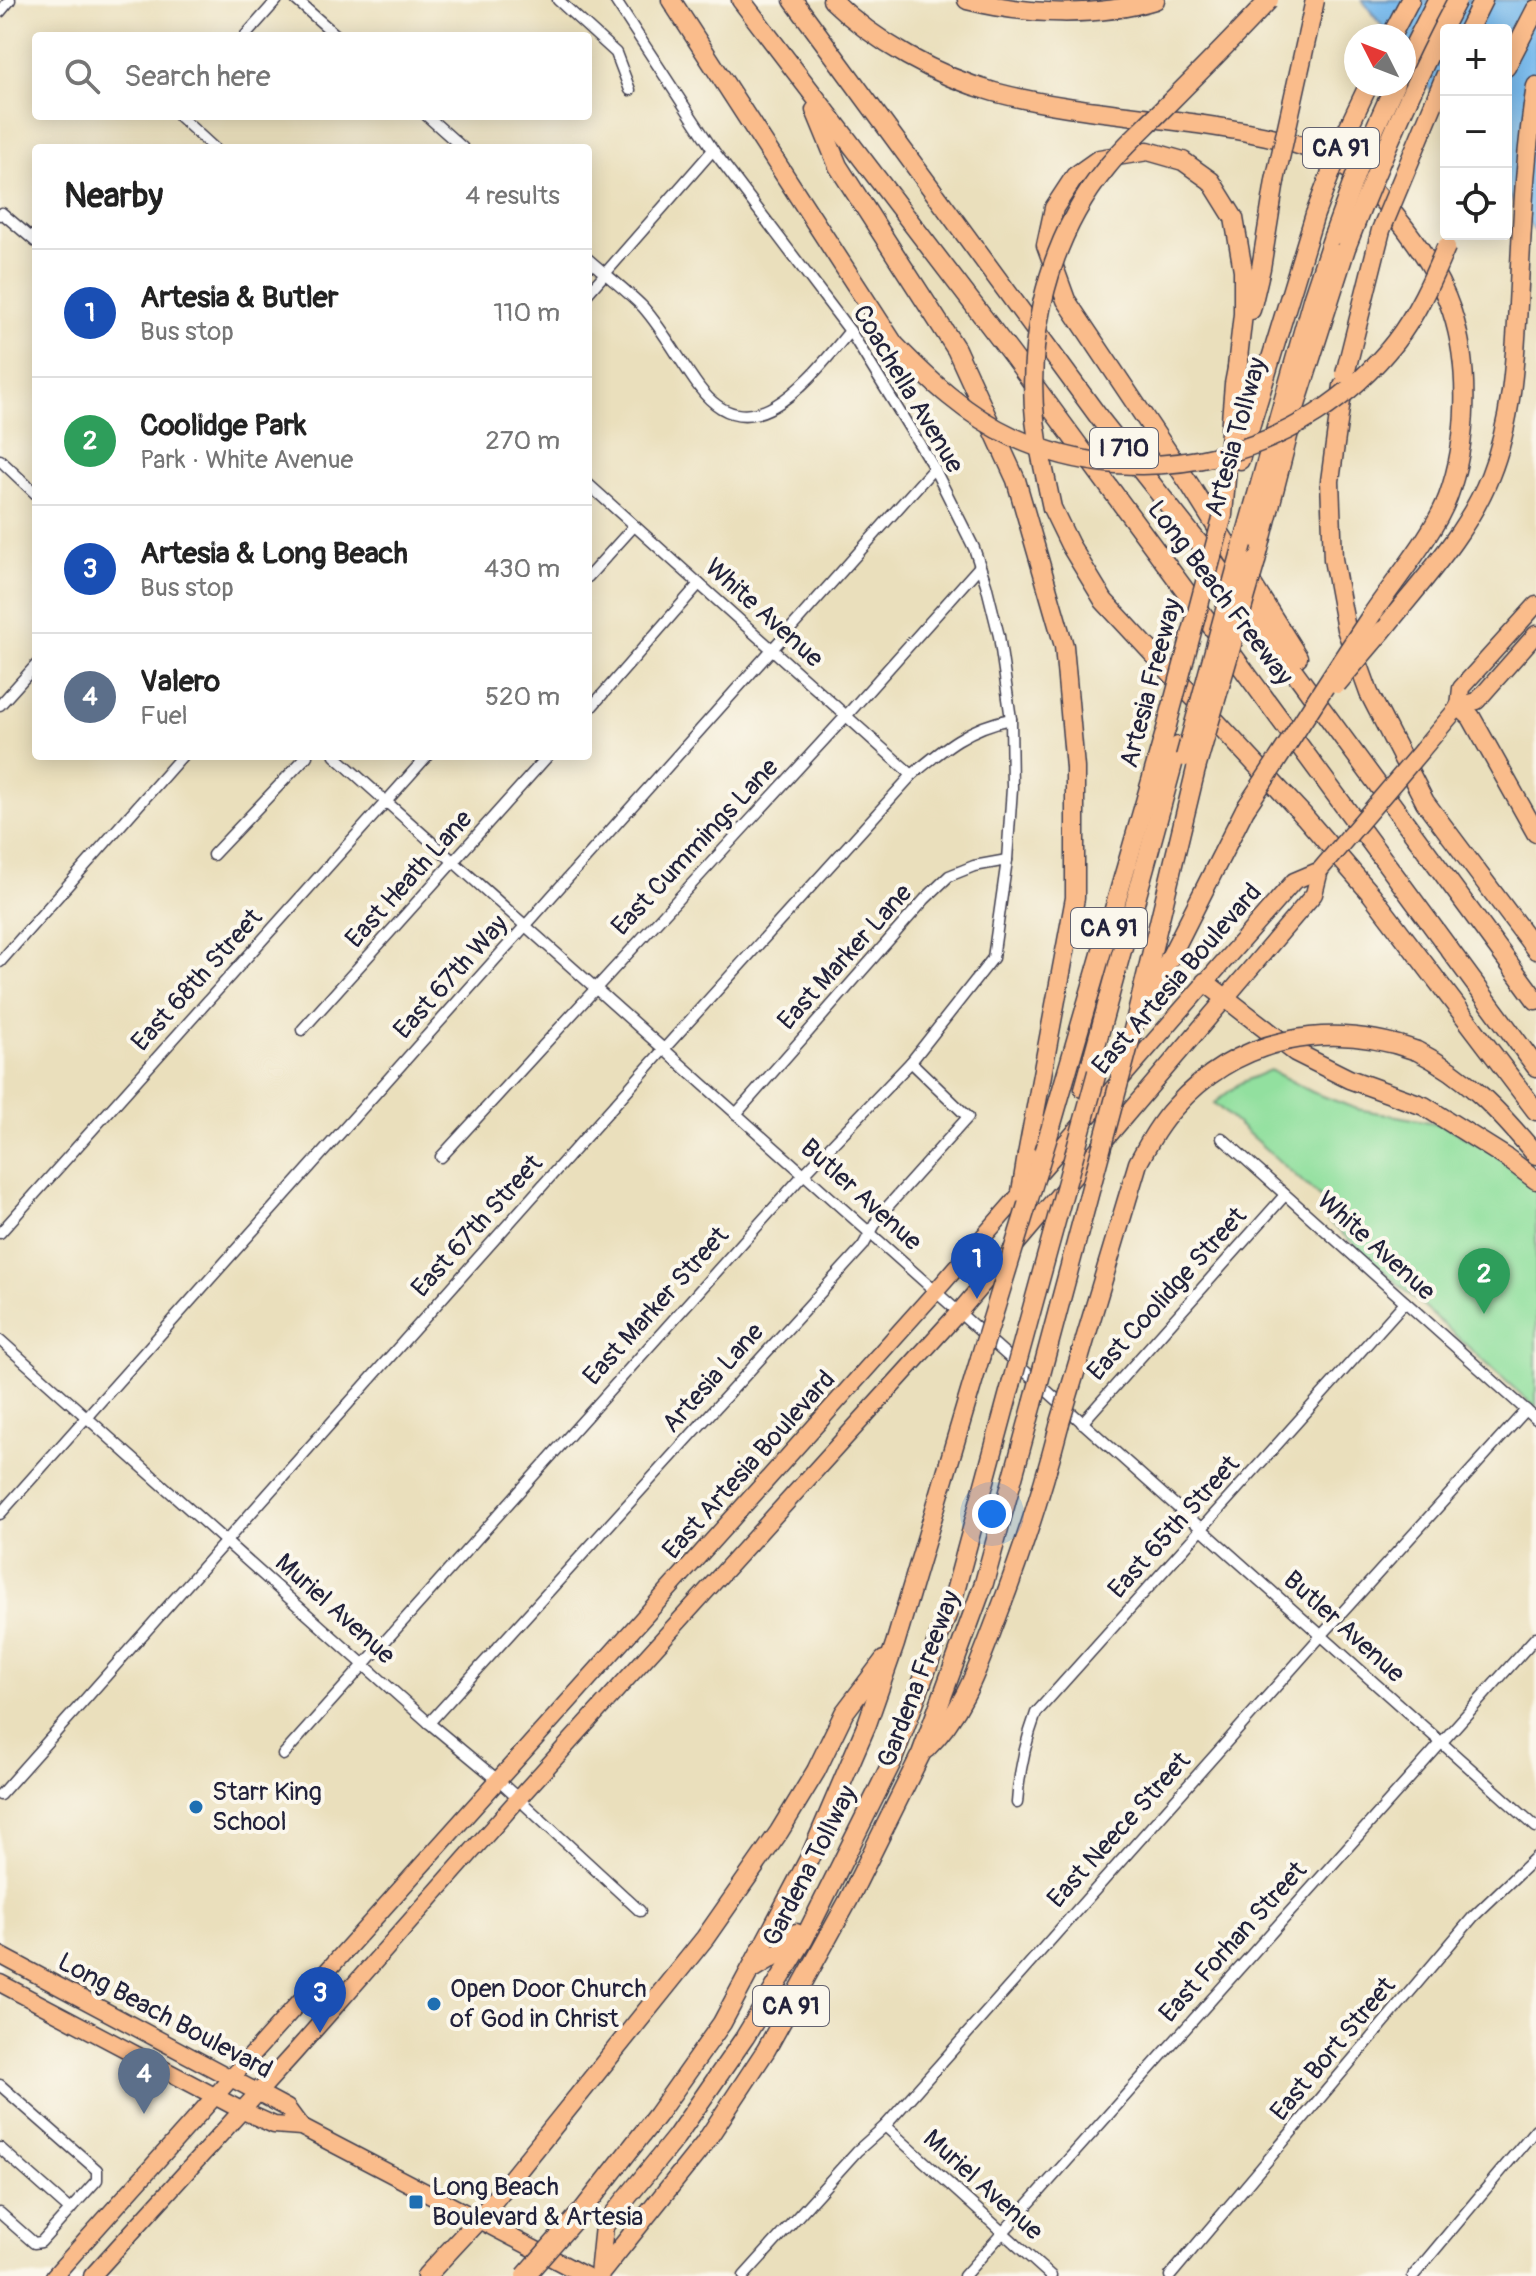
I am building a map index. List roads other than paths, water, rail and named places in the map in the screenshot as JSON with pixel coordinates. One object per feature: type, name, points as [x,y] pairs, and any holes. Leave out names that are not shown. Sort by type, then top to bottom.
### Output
[{"type":"highway","points":[[671,0],[894,344],[932,383],[972,413],[1012,437],[1055,453],[1100,462],[1149,465],[1200,460],[1253,447],[1289,431],[1334,404],[1367,374],[1396,341],[1426,293],[1448,240]]},
{"type":"highway","name":"Long Beach Freeway","points":[[741,0],[1012,355],[1536,1067]]},
{"type":"highway","name":"Long Beach Freeway","points":[[793,0],[1101,420],[1216,565],[1536,1000]]},
{"type":"highway","points":[[832,0],[885,41],[930,67],[992,91],[1049,104],[1265,135],[1315,152],[1354,174],[1388,206],[1417,244],[1446,296],[1456,325],[1465,411],[1448,496],[1434,523],[1245,809],[1133,1030]]},
{"type":"highway","points":[[967,0],[997,8],[1051,12],[1111,9],[1155,0]]},
{"type":"highway","points":[[1269,0],[1107,166],[1068,225],[1044,294],[1034,362],[1035,430],[1052,508],[1104,601],[1304,816],[1372,895],[1536,1111]]},
{"type":"highway","points":[[1237,367],[1261,268],[1275,181],[1315,0]]},
{"type":"highway","points":[[1397,24],[1410,0]]},
{"type":"highway","points":[[1414,24],[1426,0]]},
{"type":"highway","points":[[1416,41],[1437,0]]},
{"type":"highway","name":"Artesia Freeway","points":[[1010,1254],[1051,1127],[1166,729],[1223,515],[1330,231],[1386,147],[1457,0]]},
{"type":"highway","points":[[1471,24],[1483,0]]},
{"type":"highway","points":[[1512,38],[1525,0]]},
{"type":"highway","points":[[1512,55],[1536,9]]},
{"type":"highway","points":[[1302,726],[1448,549],[1471,515],[1489,478],[1504,435],[1515,350],[1528,134],[1536,86]]},
{"type":"highway","points":[[1440,88],[1381,230],[1345,374],[1330,481],[1333,559],[1346,629],[1369,693],[1425,802],[1536,950]]},
{"type":"highway","points":[[807,89],[838,166],[956,349],[986,414],[1016,480],[1064,646],[1075,768],[1075,898],[1010,1254]]},
{"type":"highway","name":"Artesia Freeway","points":[[1133,1030],[1187,757],[1256,561],[1296,405],[1348,128],[1363,96]]},
{"type":"highway","name":"Artesia Tollway","points":[[1097,1072],[1187,757],[1240,540],[1330,231],[1380,96]]},
{"type":"highway","name":"Artesia Tollway","points":[[1330,231],[1390,96]]},
{"type":"highway","points":[[1223,515],[1243,314],[1243,270],[1234,218],[1211,181],[1183,161],[1148,151],[1099,159],[1075,176],[1054,208],[1046,245],[1066,300],[1190,485],[1338,717],[1445,863],[1460,893]]},
{"type":"highway","points":[[1459,706],[1471,717],[1536,833]]},
{"type":"highway","name":"Artesia Tollway","points":[[1084,1089],[1187,757]]},
{"type":"highway","points":[[1205,982],[1295,1052],[1349,1079],[1424,1106],[1536,1180]]},
{"type":"highway","name":"Gardena Freeway","points":[[594,2275],[629,2238],[704,2144],[766,2050],[848,1901],[921,1754],[984,1583],[1133,1030]]},
{"type":"highway","points":[[921,1754],[944,1731],[969,1690],[1040,1498],[1138,1163],[1156,1130],[1175,1106],[1199,1084],[1260,1047],[1296,1039],[1356,1035],[1387,1040],[1447,1066],[1495,1106],[1536,1155]]},
{"type":"highway","name":"Gardena Tollway","points":[[750,1970],[789,1947],[866,1800],[911,1686],[971,1500],[1097,1072]]},
{"type":"highway","name":"Gardena Tollway","points":[[594,2275],[604,2226],[676,2137],[745,2037],[804,1939],[892,1762],[953,1599],[1084,1089]]},
{"type":"highway","name":"Gardena Freeway","points":[[525,2276],[582,2211],[657,2115],[722,2023],[810,1857],[867,1724],[895,1644],[1010,1254]]},
{"type":"highway","points":[[426,2276],[479,2219],[705,1938],[779,1832],[816,1771],[844,1713],[895,1644]]},
{"type":"main road","name":"East Artesia Boulevard","points":[[92,2276],[959,1312],[1314,894],[1320,870],[1459,706],[1461,688],[1536,605]]},
{"type":"main road","name":"East Artesia Boulevard","points":[[1459,706],[1477,701],[1536,634]]},
{"type":"main road","name":"East Artesia Boulevard","points":[[54,2276],[936,1291],[1294,881],[1320,870]]},
{"type":"main road","name":"Long Beach Boulevard","points":[[0,1955],[287,2108],[301,2127]]},
{"type":"main road","name":"Long Beach Boulevard","points":[[0,1983],[241,2110],[274,2125],[301,2127],[594,2275]]},
{"type":"street","points":[[0,12],[10,0]]},
{"type":"street","points":[[249,32],[277,0]]},
{"type":"street","points":[[296,0],[332,32]]},
{"type":"street","points":[[558,0],[616,53],[630,90]]},
{"type":"street","name":"Coachella Avenue","points":[[615,0],[713,150],[850,331],[934,468],[974,548],[999,636],[1011,719],[1012,788],[1007,860]]},
{"type":"street","points":[[183,120],[210,144]]},
{"type":"street","points":[[432,120],[458,144]]},
{"type":"street","points":[[592,288],[713,150]]},
{"type":"street","points":[[1,214],[32,239]]},
{"type":"street","points":[[592,262],[644,308],[702,391],[724,411],[749,416],[776,407],[807,381],[850,331]]},
{"type":"street","points":[[0,460],[32,490]]},
{"type":"street","name":"East 67th Way","points":[[0,1514],[934,468]]},
{"type":"street","name":"White Avenue","points":[[592,488],[912,775]]},
{"type":"street","points":[[592,573],[634,526]]},
{"type":"street","name":"East Cummings Lane","points":[[441,1157],[980,566]]},
{"type":"street","points":[[592,706],[699,584]]},
{"type":"street","points":[[0,705],[32,669]]},
{"type":"street","name":"East 67th Street","points":[[0,1795],[912,775],[950,743],[986,723],[1011,719]]},
{"type":"street","points":[[0,962],[178,760]]},
{"type":"street","points":[[213,855],[303,760]]},
{"type":"street","name":"Butler Avenue","points":[[340,760],[1536,1827]]},
{"type":"street","name":"East 68th Street","points":[[0,1233],[423,760]]},
{"type":"street","name":"East Heath Lane","points":[[302,1030],[544,760]]},
{"type":"street","name":"East Marker Street","points":[[283,1755],[804,1174],[911,1062],[993,958],[1007,860]]},
{"type":"street","name":"East Marker Lane","points":[[736,1114],[925,899],[949,876],[974,866],[1007,860]]},
{"type":"street","name":"Artesia Lane","points":[[429,1723],[871,1234],[880,1215],[968,1117],[911,1062]]},
{"type":"street","name":"White Avenue","points":[[1222,1138],[1536,1419]]},
{"type":"street","name":"East Coolidge Street","points":[[1082,1423],[1285,1195]]},
{"type":"street","name":"East 65th Street","points":[[1017,1803],[1025,1742],[1036,1713],[1405,1302]]},
{"type":"street","name":"Muriel Avenue","points":[[0,1340],[429,1723],[499,1781],[640,1911]]},
{"type":"street","name":"East Neece Street","points":[[744,2276],[857,2151],[885,2126],[1526,1410]]},
{"type":"street","name":"East Forhan Street","points":[[964,2276],[1536,1637]]},
{"type":"street","name":"East Bort Street","points":[[1170,2276],[1473,1917],[1536,1857]]},
{"type":"street","points":[[0,2085],[97,2170],[97,2180],[41,2242],[34,2243],[0,2213]]},
{"type":"street","name":"Muriel Avenue","points":[[885,2126],[1051,2276]]},
{"type":"street","points":[[1413,2276],[1536,2129]]},
{"type":"street","points":[[0,2148],[70,2210]]},
{"type":"water","points":[[1362,0],[1536,0],[1536,233],[1512,200],[1512,24],[1440,24],[1440,102],[1416,71],[1416,24],[1381,24]]},
{"type":"place","name":"Artesia & Butler","points":[[977,1299]]},
{"type":"place","name":"Coolidge Park","points":[[1484,1314]]},
{"type":"place","name":"Starr King School","points":[[196,1807]]},
{"type":"place","name":"Open Door Church of God in Christ","points":[[434,2004]]},
{"type":"place","name":"Artesia & Long Beach","points":[[320,2033]]},
{"type":"place","name":"Valero","points":[[144,2114]]},
{"type":"place","name":"Long Beach Boulevard & Artesia","points":[[416,2202]]}]
